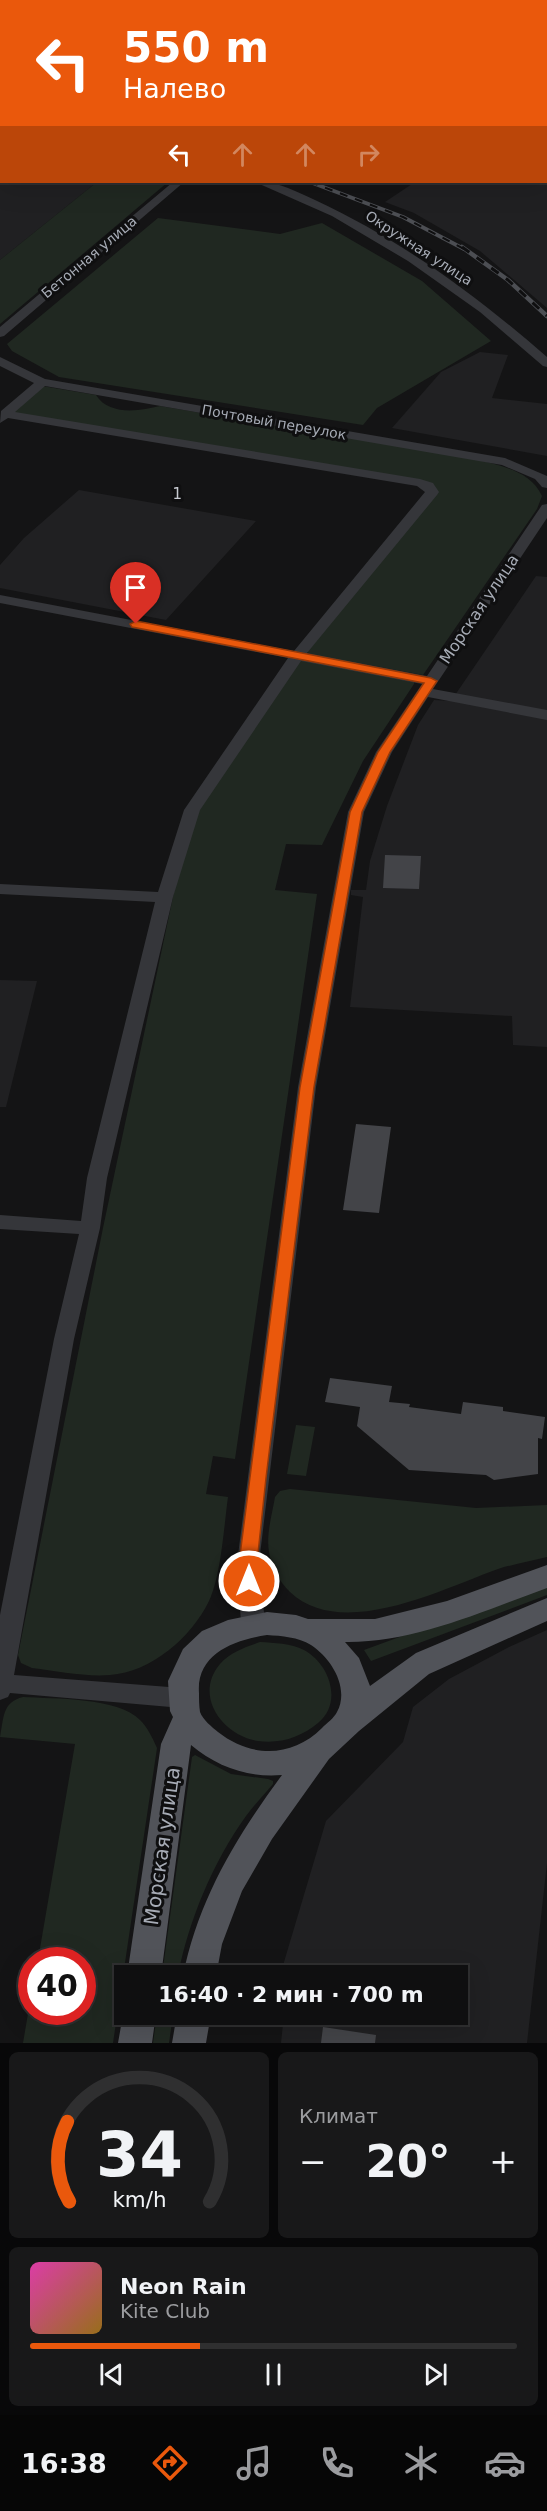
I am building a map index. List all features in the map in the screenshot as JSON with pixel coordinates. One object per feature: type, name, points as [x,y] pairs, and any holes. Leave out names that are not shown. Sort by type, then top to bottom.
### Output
[{"type":"main road","points":[[310,1630],[375,1631],[452,1611],[547,1576]]},
{"type":"main road","points":[[201,1965],[203,1947],[229,1884],[247,1848],[317,1752],[346,1724],[420,1665],[499,1627],[547,1609]]},
{"type":"main road","points":[[317,1752],[300,1758],[270,1763],[246,1761],[207,1742],[184,1708],[186,1671],[201,1649],[219,1635],[253,1623],[290,1623],[310,1630],[336,1647],[353,1671],[356,1700],[346,1724]]},
{"type":"main road","name":"Морская улица","points":[[146,1965],[176,1744],[184,1708]]},
{"type":"main road","points":[[135,2043],[137,2025]]},
{"type":"main road","points":[[189,2043],[192,2025]]},
{"type":"street","name":"Бетонная улица","points":[[0,333],[178,183]]},
{"type":"street","name":"Окружная улица","points":[[263,183],[307,199],[399,252],[469,299],[547,363]]},
{"type":"street","name":"Почтовый переулок","points":[[0,361],[42,382],[505,462],[540,476],[547,484]]},
{"type":"street","points":[[2,417],[42,382]]},
{"type":"street","points":[[2,417],[409,481],[428,486],[432,492],[298,655],[192,810],[165,897],[97,1178],[90,1228],[63,1339],[0,1685],[184,1708]]},
{"type":"street","name":"Морская улица","points":[[253,1623],[248,1563],[306,1099],[356,812],[384,752],[547,508]]},
{"type":"street","points":[[0,599],[298,655],[547,715]]},
{"type":"street","points":[[0,889],[165,897]]},
{"type":"street","points":[[0,1222],[90,1228]]},
{"type":"shaded area","points":[[0,183],[96,183],[0,260]]},
{"type":"shaded area","points":[[96,183],[167,183],[0,324],[0,260]]},
{"type":"shaded area","points":[[414,183],[547,183],[547,308],[480,251],[414,213],[385,202]]},
{"type":"shaded area","points":[[158,218],[280,234],[322,223],[422,281],[491,341],[377,408],[363,425],[59,377],[12,351],[7,344]]},
{"type":"shaded area","points":[[480,352],[508,355],[492,398],[547,404],[547,456],[392,428],[441,372]]},
{"type":"shaded area","points":[[42,386],[96,395],[102,402],[117,409],[134,410],[160,406],[475,459],[513,470],[530,480],[542,496],[537,509],[423,675],[310,654],[307,652],[436,493],[435,486],[424,481],[13,413]]},
{"type":"shaded area","points":[[79,490],[256,521],[166,620],[0,588],[0,565],[24,538]]},
{"type":"shaded area","points":[[536,576],[547,577],[547,1047],[513,1045],[512,1016],[350,1007],[363,897],[351,895],[351,890],[366,890],[370,861],[387,806],[418,725],[434,700],[451,701]]},
{"type":"shaded area","points":[[299,660],[414,682],[414,684],[363,761],[322,845],[286,844],[275,890],[317,894],[235,1459],[213,1456],[206,1494],[228,1497],[222,1550],[213,1591],[201,1615],[181,1640],[155,1660],[140,1667],[110,1675],[32,1668],[21,1663],[18,1655],[103,1228],[192,807]]},
{"type":"shaded area","points":[[0,980],[37,981],[6,1107],[0,1107]]},
{"type":"shaded area","points":[[296,1425],[315,1427],[306,1476],[287,1474]]},
{"type":"shaded area","points":[[290,1489],[476,1508],[547,1505],[547,1557],[498,1569],[421,1598],[364,1612],[337,1612],[312,1606],[286,1588],[276,1574],[270,1558],[269,1531],[275,1497],[280,1491]]},
{"type":"shaded area","points":[[547,1583],[547,1595],[371,1661],[364,1650]]},
{"type":"shaded area","points":[[547,1630],[547,1863],[527,2043],[281,2043],[283,2025],[468,2025],[468,1965],[284,1965],[284,1962],[326,1821],[403,1742],[413,1707],[449,1679]]},
{"type":"shaded area","points":[[260,1642],[288,1645],[304,1650],[321,1664],[326,1674],[331,1695],[326,1715],[298,1736],[266,1742],[245,1738],[223,1723],[211,1701],[212,1676],[220,1664],[233,1653]]},
{"type":"shaded area","points":[[23,1697],[68,1699],[117,1707],[130,1712],[140,1720],[148,1729],[157,1748],[125,1965],[114,1965],[116,2025],[113,2043],[23,2043],[26,2025],[96,2025],[96,1947],[40,1947],[75,1744],[0,1737],[5,1712],[16,1699]]},
{"type":"shaded area","points":[[195,1755],[231,1774],[268,1779],[273,1781],[273,1784],[246,1816],[213,1872],[196,1913],[180,1965],[163,1965],[192,1757]]},
{"type":"shaded area","points":[[155,2025],[172,2025],[169,2043],[153,2043]]},
{"type":"building","points":[[385,855],[421,856],[419,889],[383,888]]},
{"type":"building","points":[[356,1124],[391,1127],[379,1213],[343,1210]]},
{"type":"building","points":[[330,1378],[392,1386],[389,1402],[410,1404],[409,1407],[461,1414],[463,1402],[503,1407],[503,1411],[545,1417],[542,1439],[538,1438],[538,1474],[494,1480],[486,1475],[409,1470],[357,1426],[360,1407],[325,1402]]},
{"type":"building","points":[[323,2027],[376,2035],[375,2043],[321,2043]]},
{"type":"railway","points":[[313,183],[403,217],[464,249]]},
{"type":"railway","points":[[462,247],[508,280],[547,316]]},
{"type":"district","name":"1","points":[[178,494]]},
{"type":"route","points":[[136,624],[431,681],[384,752],[356,812],[307,1087],[248,1563],[249,1581]]}]
